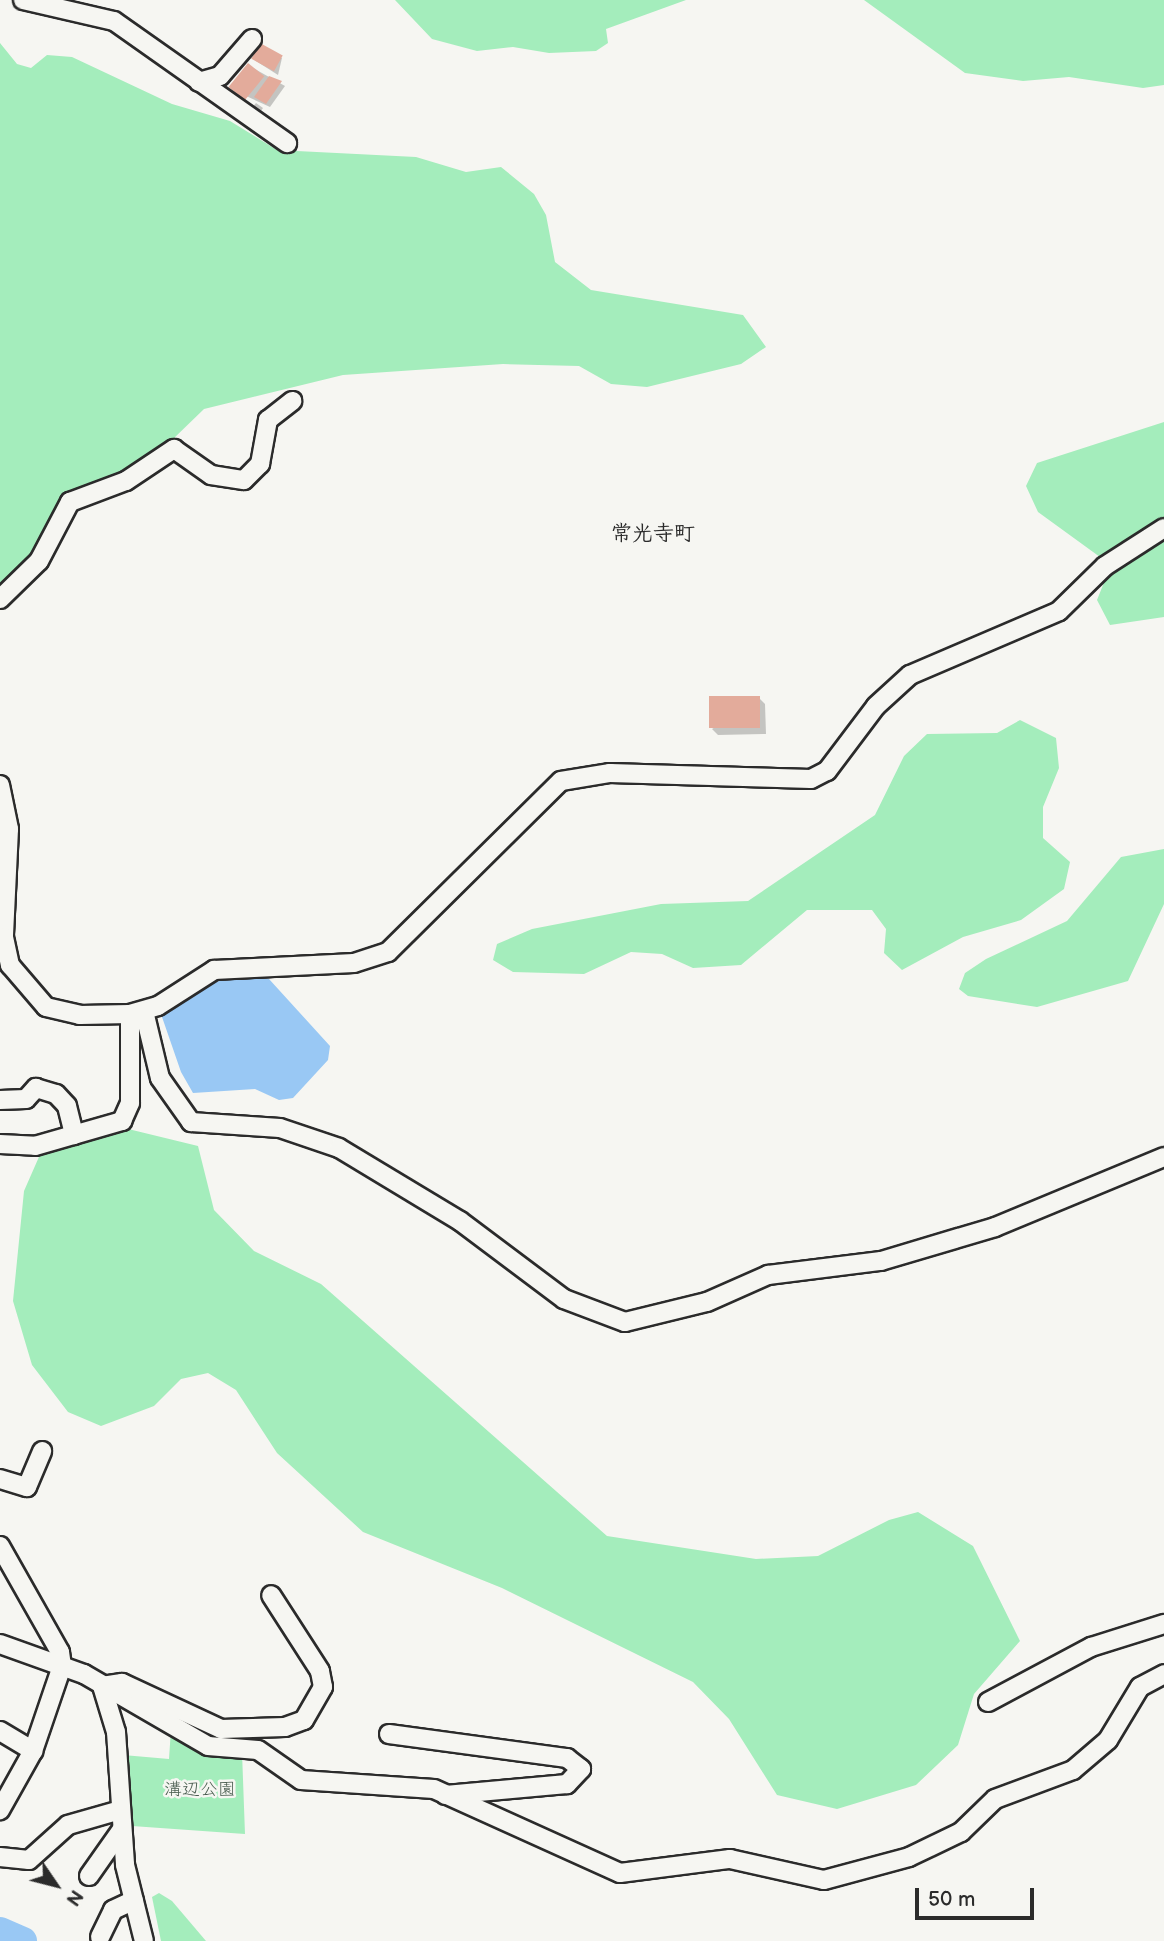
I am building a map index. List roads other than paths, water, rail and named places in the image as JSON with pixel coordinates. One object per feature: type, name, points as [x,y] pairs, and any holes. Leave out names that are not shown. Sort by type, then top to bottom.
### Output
[{"type":"street","points":[[23,0],[114,21],[287,144]]},
{"type":"street","points":[[199,82],[220,76],[252,39]]},
{"type":"street","points":[[0,599],[39,561],[70,502],[126,481],[174,449],[211,475],[244,480],[260,464],[268,420],[292,401]]},
{"type":"street","points":[[0,785],[9,829],[4,937],[10,965],[46,1007],[80,1015],[137,1013],[214,970],[354,963],[388,952],[561,781],[611,773],[811,779],[841,760],[876,706],[910,675],[1059,611],[1105,566],[1164,528]]},
{"type":"street","points":[[0,1144],[35,1146],[74,1135],[128,1114],[137,1013]]},
{"type":"street","points":[[137,1013],[160,1078],[191,1122],[280,1128],[339,1148],[450,1215],[564,1299],[625,1322],[707,1302],[768,1275],[881,1261],[995,1227],[1164,1157]]},
{"type":"street","points":[[0,1100],[26,1099],[36,1088],[56,1094],[67,1107],[74,1135]]},
{"type":"street","points":[[0,1479],[27,1487],[43,1451]]},
{"type":"street","points":[[0,1546],[60,1652],[62,1666],[33,1751],[0,1810]]},
{"type":"street","points":[[102,1686],[122,1683],[221,1729],[285,1727],[304,1720],[323,1687],[320,1671],[271,1595]]},
{"type":"street","points":[[988,1702],[1091,1647],[1164,1625]]},
{"type":"street","points":[[0,1644],[62,1666],[208,1746],[258,1750],[300,1780],[445,1795],[567,1784],[582,1769],[567,1758],[389,1734]]},
{"type":"street","points":[[445,1795],[471,1810],[504,1816],[620,1873],[730,1859],[783,1875],[841,1877],[909,1857],[961,1832],[995,1799],[1073,1770],[1108,1740],[1140,1688],[1164,1674]]},
{"type":"street","points":[[102,1686],[116,1732],[122,1829],[144,1941]]},
{"type":"street","points":[[0,1731],[33,1751]]},
{"type":"street","points":[[0,1857],[29,1860],[68,1825],[120,1810]]},
{"type":"street","points":[[89,1875],[122,1829]]},
{"type":"street","points":[[100,1937],[113,1910],[134,1900]]},
{"type":"water","points":[[241,974],[269,979],[330,1046],[328,1060],[293,1098],[279,1100],[255,1089],[193,1093],[181,1072],[162,1017],[197,988]]},
{"type":"waterway","points":[[0,1931],[23,1941]]},
{"type":"district","name":"常光寺町","points":[[653,534]]},
{"type":"park label","name":"溝辺公園","points":[[200,1790]]}]
